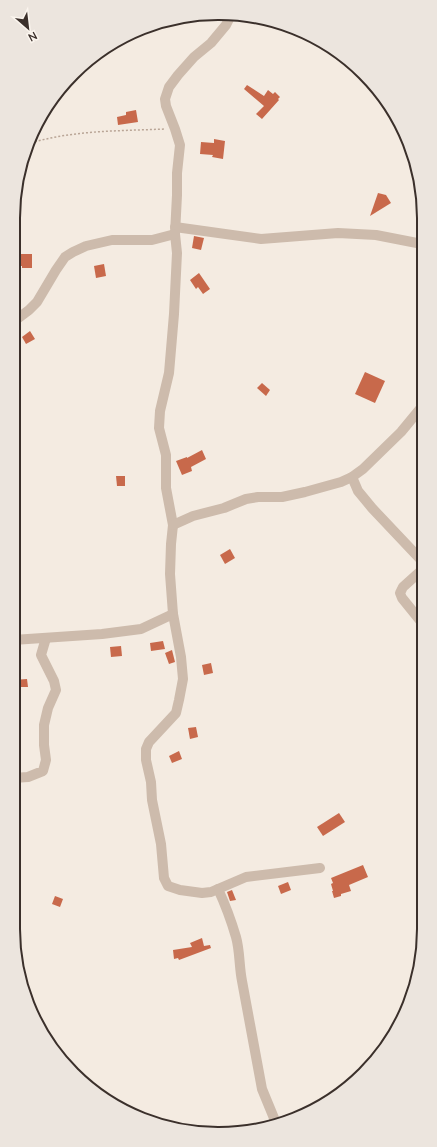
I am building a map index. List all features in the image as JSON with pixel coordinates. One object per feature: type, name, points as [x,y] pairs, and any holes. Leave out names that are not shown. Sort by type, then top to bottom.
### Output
[{"type":"street","points":[[228,20],[211,44],[194,57],[178,75],[169,87],[164,99],[180,145],[177,173],[175,230],[177,253],[174,314],[168,373],[160,411],[159,428],[166,455],[166,488],[173,525],[170,574],[173,614],[181,658],[183,679],[176,713],[149,742],[146,749],[146,760],[161,844],[164,878],[168,886],[180,890],[202,893],[211,892],[246,877],[320,868]]},
{"type":"street","points":[[20,317],[37,302],[65,257],[86,246],[112,240],[152,240],[175,230],[261,239],[338,232],[376,235],[417,243]]},
{"type":"street","points":[[173,525],[193,516],[224,508],[246,499],[258,497],[282,497],[352,478],[401,432],[417,413]]},
{"type":"street","points":[[352,478],[358,491],[372,508],[417,556]]},
{"type":"street","points":[[417,574],[403,587],[400,593],[402,598],[417,617]]},
{"type":"street","points":[[20,640],[102,634],[141,628],[173,614]]},
{"type":"street","points":[[20,778],[28,777],[43,771],[46,760],[44,724],[48,708],[56,690],[54,681],[41,655],[46,638]]},
{"type":"street","points":[[218,889],[236,937],[240,960],[240,972],[262,1089],[274,1119]]},
{"type":"path","points":[[36,142],[72,134],[175,129]]},
{"type":"building","points":[[247,85],[264,96],[268,90],[273,94],[275,92],[280,97],[262,119],[256,114],[264,106],[244,89]]},
{"type":"building","points":[[136,110],[138,122],[118,125],[117,117],[126,115],[126,112]]},
{"type":"building","points":[[214,139],[225,141],[223,159],[212,157],[213,155],[200,154],[201,142],[214,143]]},
{"type":"building","points":[[378,193],[386,195],[391,203],[370,216]]},
{"type":"building","points":[[194,236],[204,238],[201,250],[192,248]]},
{"type":"building","points":[[20,254],[32,254],[32,268],[22,268],[22,266],[20,266]]},
{"type":"building","points":[[104,264],[106,276],[96,278],[94,266]]},
{"type":"building","points":[[199,273],[210,289],[203,294],[198,287],[196,289],[190,280]]},
{"type":"building","points":[[30,331],[35,339],[26,344],[22,337]]},
{"type":"building","points":[[365,372],[385,381],[375,403],[355,394]]},
{"type":"building","points":[[262,383],[270,390],[266,396],[257,388]]},
{"type":"building","points":[[202,450],[206,459],[191,467],[192,471],[182,475],[176,461],[187,458]]},
{"type":"building","points":[[116,476],[125,476],[125,486],[117,486]]},
{"type":"building","points":[[230,549],[235,558],[225,564],[220,555]]},
{"type":"building","points":[[163,641],[165,649],[151,651],[150,643]]},
{"type":"building","points":[[121,646],[122,656],[111,657],[110,647]]},
{"type":"building","points":[[172,650],[175,662],[169,664],[165,653]]},
{"type":"building","points":[[211,663],[213,673],[204,675],[202,665]]},
{"type":"building","points":[[27,679],[28,687],[20,687],[20,680]]},
{"type":"building","points":[[196,727],[198,737],[190,739],[188,728]]},
{"type":"building","points":[[179,751],[182,759],[172,763],[169,756]]},
{"type":"building","points":[[339,813],[345,822],[323,836],[317,827]]},
{"type":"building","points":[[363,865],[368,877],[349,885],[351,891],[334,898],[331,884],[333,883],[331,878]]},
{"type":"building","points":[[288,882],[291,890],[281,894],[278,886]]},
{"type":"building","points":[[232,890],[236,900],[230,901],[227,892]]},
{"type":"building","points":[[55,896],[63,899],[60,907],[52,904]]},
{"type":"building","points":[[202,938],[204,946],[210,945],[211,948],[179,960],[178,958],[174,959],[173,950],[192,947],[190,943]]}]
